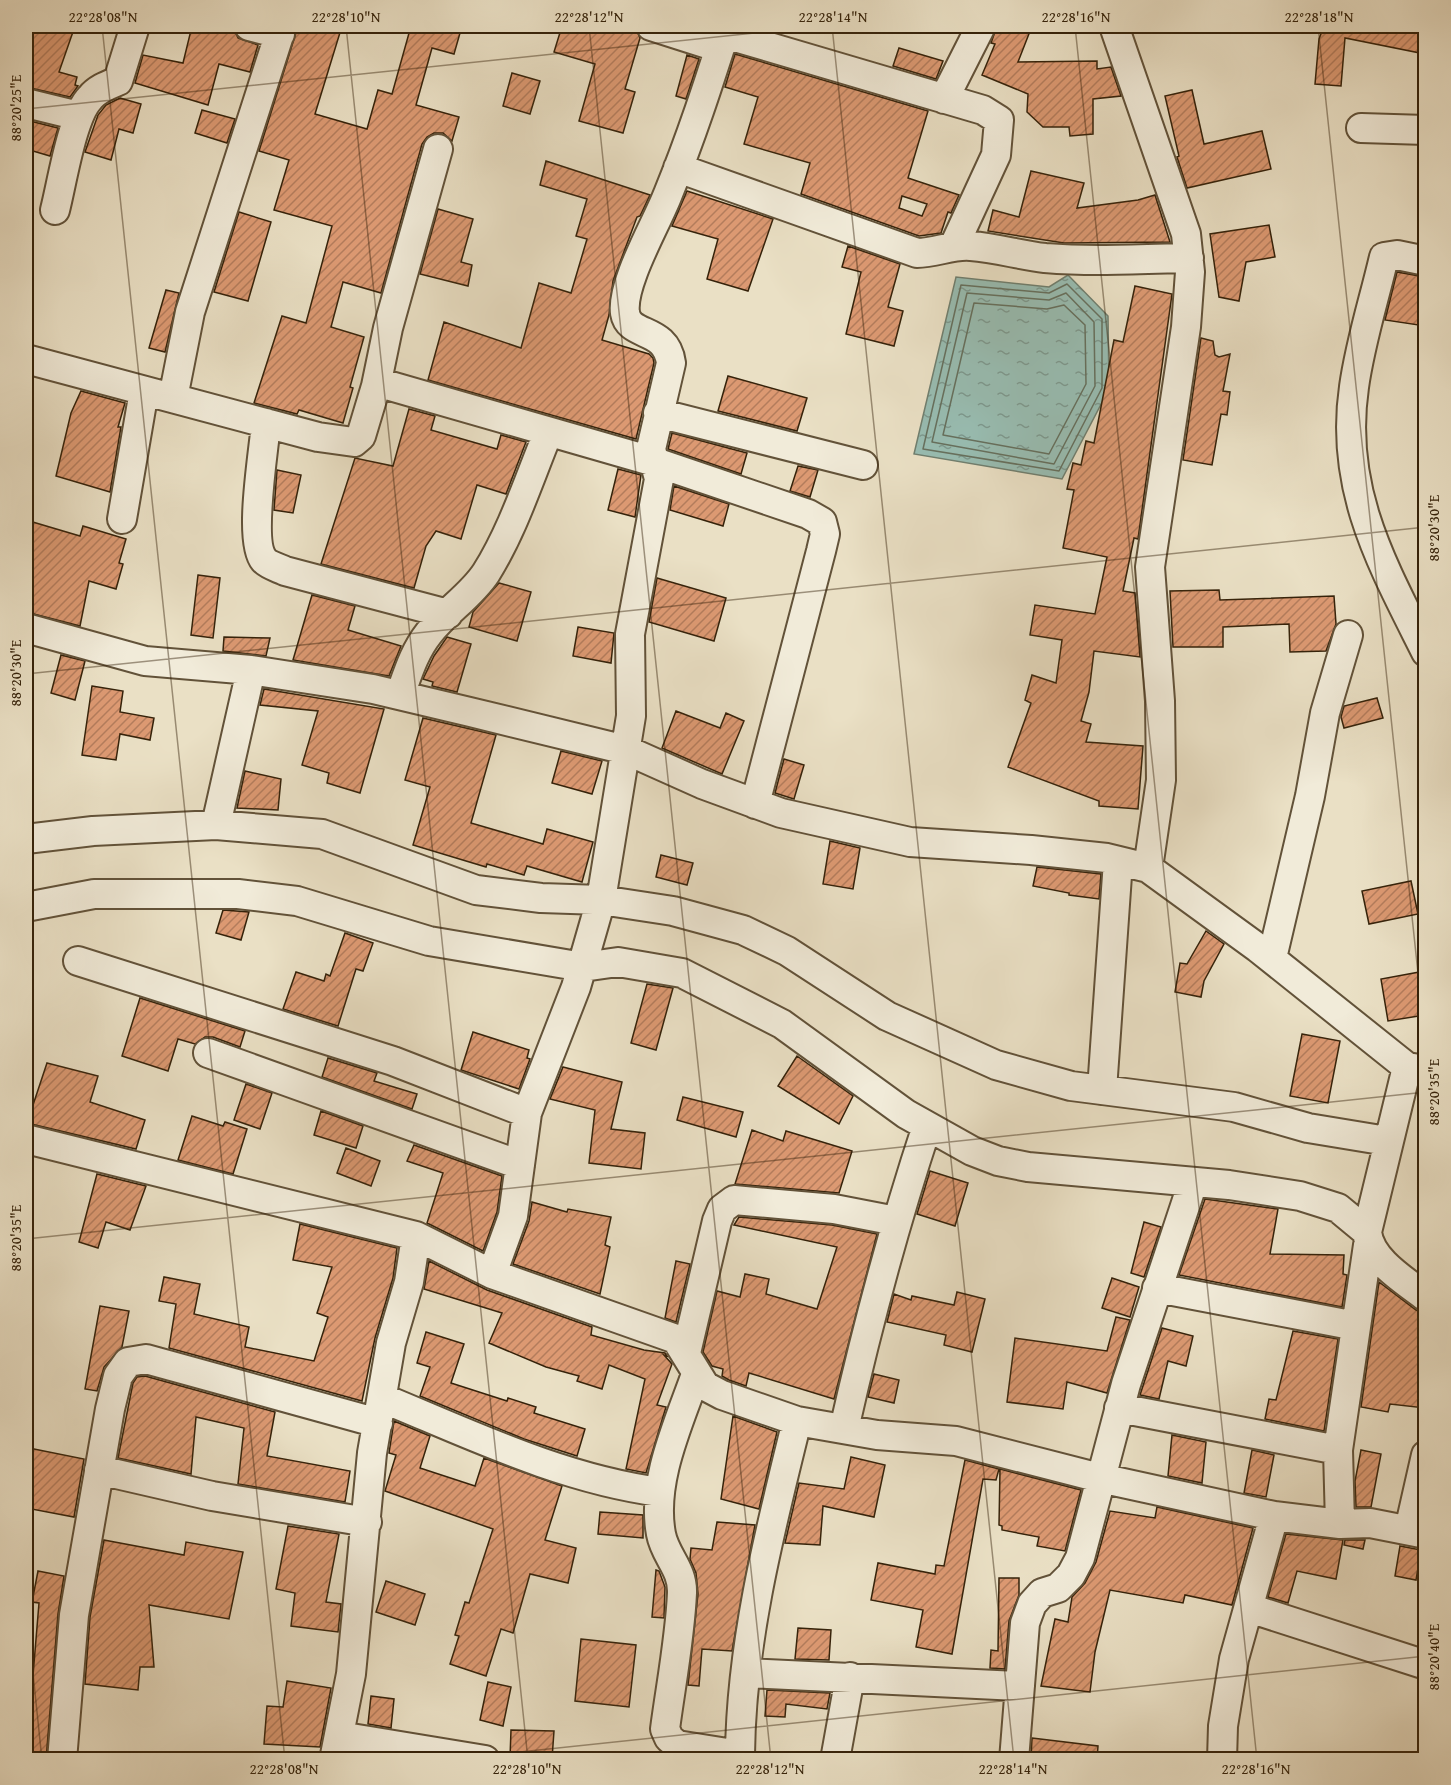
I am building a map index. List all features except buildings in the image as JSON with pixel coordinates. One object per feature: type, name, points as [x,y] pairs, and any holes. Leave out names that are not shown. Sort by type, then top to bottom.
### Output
[{"type":"street","points":[[55,210],[79,116],[88,99],[101,88],[118,81],[135,26]]},
{"type":"street","points":[[173,398],[190,312],[281,30],[249,26]]},
{"type":"street","points":[[651,26],[724,36],[983,110],[999,120],[996,155],[954,246]]},
{"type":"street","points":[[944,99],[981,26]]},
{"type":"street","points":[[1114,26],[1186,234],[1189,258],[1186,327],[1150,567],[1160,701],[1161,780],[1148,868]]},
{"type":"street","points":[[492,1275],[513,1216],[527,1113],[558,1038],[585,959],[599,909],[631,716],[630,634],[659,479],[651,449],[671,363],[669,350],[660,340],[633,326],[625,315],[626,299],[641,254],[678,168],[724,36]]},
{"type":"street","points":[[26,103],[79,116]]},
{"type":"street","points":[[1361,128],[1425,130]]},
{"type":"street","points":[[26,359],[318,437],[354,442],[361,436],[376,386],[388,328],[438,149]]},
{"type":"street","points":[[678,168],[917,253],[935,253],[954,246],[970,246],[1044,258],[1092,260],[1189,258]]},
{"type":"street","points":[[1425,261],[1396,255],[1384,257],[1367,322],[1354,388],[1352,428],[1359,501],[1369,533],[1425,652]]},
{"type":"street","points":[[376,386],[387,385],[655,462],[808,514],[822,522],[825,534],[755,804]]},
{"type":"street","points":[[122,519],[144,391]]},
{"type":"street","points":[[658,413],[863,465]]},
{"type":"street","points":[[266,423],[256,519],[257,543],[264,560],[285,571],[448,614]]},
{"type":"street","points":[[400,695],[414,654],[430,632],[486,572],[506,534],[548,433]]},
{"type":"street","points":[[26,628],[145,661],[251,670],[400,695],[626,750],[702,784],[781,813],[910,842],[1031,850],[1118,861],[1148,868],[1272,958],[1416,1068],[1386,1148],[1369,1230],[1338,1450],[1340,1524]]},
{"type":"street","points":[[1272,958],[1310,796],[1325,713],[1348,635]]},
{"type":"street","points":[[216,825],[251,670]]},
{"type":"street","points":[[26,839],[93,831],[216,825],[322,834],[476,890],[541,898],[599,909],[672,911],[743,930],[788,951],[887,1016],[996,1065],[1071,1086],[1234,1107],[1386,1148]]},
{"type":"street","points":[[1102,1090],[1118,861]]},
{"type":"street","points":[[26,907],[94,894],[238,894],[297,901],[429,941],[618,962],[682,973],[782,1024],[906,1114],[972,1151],[998,1161],[1028,1167],[1193,1182],[1300,1196],[1338,1208],[1369,1230],[1384,1263],[1425,1297]]},
{"type":"street","points":[[78,961],[393,1061],[527,1113]]},
{"type":"street","points":[[208,1053],[520,1166]]},
{"type":"street","points":[[844,1430],[866,1331],[896,1221],[927,1126]]},
{"type":"street","points":[[28,1148],[416,1236],[492,1275],[676,1339],[705,1386],[722,1395],[797,1421],[877,1435],[956,1441],[1100,1478],[1274,1516],[1340,1524],[1370,1523],[1417,1532],[1425,1455]]},
{"type":"street","points":[[1014,1760],[1025,1623],[1032,1604],[1042,1593],[1058,1588],[1071,1575],[1080,1558],[1119,1408],[1193,1182]]},
{"type":"street","points":[[797,1421],[761,1572],[740,1723],[740,1755],[677,1745],[669,1738],[665,1729],[682,1592],[675,1562],[666,1551],[660,1533],[660,1492],[691,1363],[717,1221],[722,1209],[734,1200],[834,1209],[896,1221]]},
{"type":"street","points":[[416,1236],[409,1282],[391,1343],[380,1410],[351,1674],[336,1748],[485,1760]]},
{"type":"street","points":[[1157,1288],[1356,1326]]},
{"type":"street","points":[[62,1760],[74,1615],[118,1376],[128,1362],[146,1359],[380,1410],[619,1487],[660,1492]]},
{"type":"street","points":[[1119,1408],[1338,1450]]},
{"type":"street","points":[[99,1470],[212,1496],[368,1522]]},
{"type":"street","points":[[1222,1760],[1223,1726],[1234,1659],[1274,1516]]},
{"type":"street","points":[[1249,1608],[1425,1665]]},
{"type":"street","points":[[747,1673],[1020,1686]]},
{"type":"street","points":[[835,1760],[850,1677]]},
{"type":"water","points":[[1068,275],[1108,316],[1109,389],[1062,479],[914,454],[956,277],[1049,287]]}]
